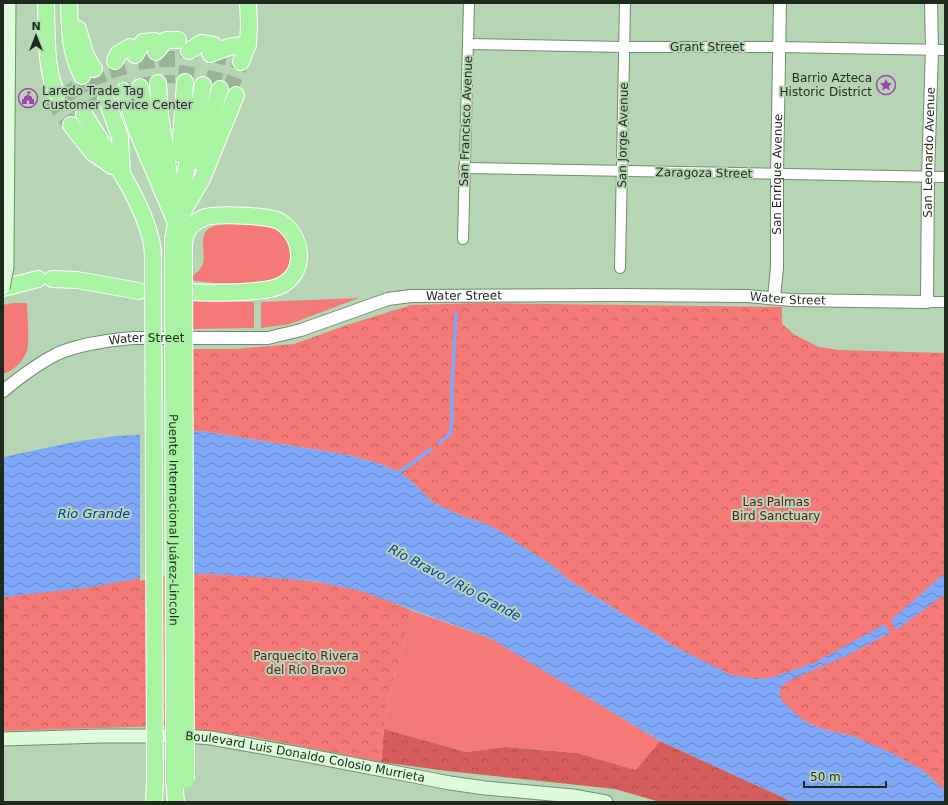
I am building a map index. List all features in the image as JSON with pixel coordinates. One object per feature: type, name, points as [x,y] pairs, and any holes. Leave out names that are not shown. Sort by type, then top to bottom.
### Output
[{"type":"highway","points":[[46,3],[49,67],[53,86],[58,93],[59,73],[53,40],[54,3]]},
{"type":"highway","points":[[68,3],[70,40],[75,61],[88,73],[86,56],[80,39],[78,3]]},
{"type":"highway","points":[[248,3],[248,44]]},
{"type":"highway","points":[[248,44],[181,51],[248,44]]},
{"type":"highway","points":[[176,223],[194,183],[180,87]]},
{"type":"highway","points":[[176,223],[175,116],[180,87]]},
{"type":"highway","points":[[176,223],[153,117],[180,87]]},
{"type":"highway","points":[[176,223],[137,131],[180,87]]},
{"type":"highway","points":[[178,261],[173,240],[196,118],[180,87]]},
{"type":"highway","points":[[102,102],[114,139],[122,173]]},
{"type":"highway","points":[[77,119],[122,173]]},
{"type":"highway","name":"Puente Internacional Juárez-Lincoln","points":[[122,173],[145,218],[152,242],[154,802]]},
{"type":"highway","points":[[178,261],[187,232],[193,224],[206,217],[251,216],[275,219],[286,226],[294,235],[299,252],[298,264],[294,275],[280,286],[270,289],[234,293],[188,292]]},
{"type":"highway","name":"Puente Internacional Juárez-Lincoln","points":[[178,261],[180,780]]},
{"type":"highway","points":[[3,288],[45,279],[77,280],[139,291]]},
{"type":"highway","points":[[176,802],[180,780]]},
{"type":"highway","points":[[180,780],[186,802]]},
{"type":"main road","points":[[3,288],[7,267],[8,227],[6,160],[6,46],[9,3]]},
{"type":"main road","name":"Boulevard Luis Donaldo Colosio Murrieta","points":[[3,740],[102,736],[185,736],[210,738],[450,783],[485,788],[573,796],[606,802]]},
{"type":"street","name":"San Francisco Avenue","points":[[463,239],[469,3]]},
{"type":"street","name":"San Jorge Avenue","points":[[620,268],[625,3]]},
{"type":"street","name":"San Enrique Avenue","points":[[774,297],[777,268],[780,3]]},
{"type":"street","name":"San Leonardo Avenue","points":[[927,302],[928,176],[932,50],[931,3]]},
{"type":"street","name":"Grant Street","points":[[468,44],[945,50]]},
{"type":"street","name":"Zaragoza Street","points":[[464,168],[945,177]]},
{"type":"street","name":"Water Street","points":[[3,390],[34,367],[59,354],[87,345],[133,338],[268,338],[301,330],[388,299],[411,296],[619,295],[774,297],[790,300],[945,302]]},
{"type":"green space","points":[[234,224],[273,226],[286,235],[292,250],[290,266],[282,277],[265,284],[214,283],[188,280],[199,271],[203,264],[203,238],[207,230],[217,225]]},
{"type":"green space","points":[[359,298],[290,324],[261,328],[261,302]]},
{"type":"green space","points":[[190,301],[254,302],[254,328],[190,329]]},
{"type":"green space","points":[[27,303],[28,347],[21,362],[11,371],[3,374],[3,305]]},
{"type":"green space","name":"Las Palmas Bird Sanctuary","points":[[479,303],[782,307],[782,324],[795,335],[819,347],[839,350],[945,353],[945,791],[924,771],[853,736],[822,729],[804,721],[720,670],[679,649],[569,580],[553,566],[503,533],[487,524],[462,516],[434,503],[409,479],[399,472],[380,464],[349,455],[201,431],[189,432],[189,349],[235,349],[294,344],[344,326],[411,305]]},
{"type":"green space","name":"Parquecito Rivera del Río Bravo","points":[[163,574],[262,576],[311,581],[359,590],[413,611],[389,696],[381,762],[254,737],[169,726],[3,731],[3,597]]},
{"type":"green space","points":[[413,611],[490,638],[660,741],[636,770],[577,753],[506,747],[466,752],[384,729],[389,696]]},
{"type":"green space","points":[[384,729],[466,752],[506,747],[577,753],[636,770],[660,741],[793,802],[660,802],[615,789],[447,771],[381,762]]},
{"type":"water","name":"Rio Grande","points":[[201,431],[349,455],[380,464],[399,472],[409,479],[434,503],[462,516],[487,524],[503,533],[553,566],[569,580],[679,649],[732,675],[757,679],[773,677],[816,662],[885,624],[890,633],[848,655],[788,681],[782,686],[779,692],[782,701],[804,721],[822,729],[853,736],[896,755],[924,771],[945,791],[945,802],[793,802],[660,741],[490,638],[361,591],[314,581],[210,574],[163,574],[93,587],[3,597],[3,457],[79,441],[117,436]]},
{"type":"water","points":[[945,573],[945,594],[896,630],[891,620]]},
{"type":"pier","points":[[189,430],[189,576],[163,576],[140,581],[140,433]]},
{"type":"waterway","points":[[439,443],[450,434],[452,422],[452,386],[456,313]]},
{"type":"waterway","points":[[399,472],[431,449]]},
{"type":"tunnel","points":[[167,51],[167,83]]},
{"type":"tunnel","points":[[185,82],[189,51]]},
{"type":"tunnel","points":[[145,53],[149,85]]},
{"type":"tunnel","points":[[212,87],[219,56]]},
{"type":"tunnel","points":[[115,61],[124,91]]},
{"type":"tunnel","points":[[229,92],[241,62]]},
{"type":"tunnel","points":[[94,69],[106,99]]},
{"type":"tunnel","points":[[82,76],[98,104]]},
{"type":"tunnel","points":[[65,86],[84,114]]},
{"type":"tunnel","points":[[51,98],[71,125]]},
{"type":"place","name":"Barrio Azteca Historic District","points":[[886,85]]},
{"type":"place","name":"Laredo Trade Tag Customer Service Center","points":[[28,98]]},
{"type":"water label","name":"Río Bravo / Rio Grande","points":[[455,582]]}]
